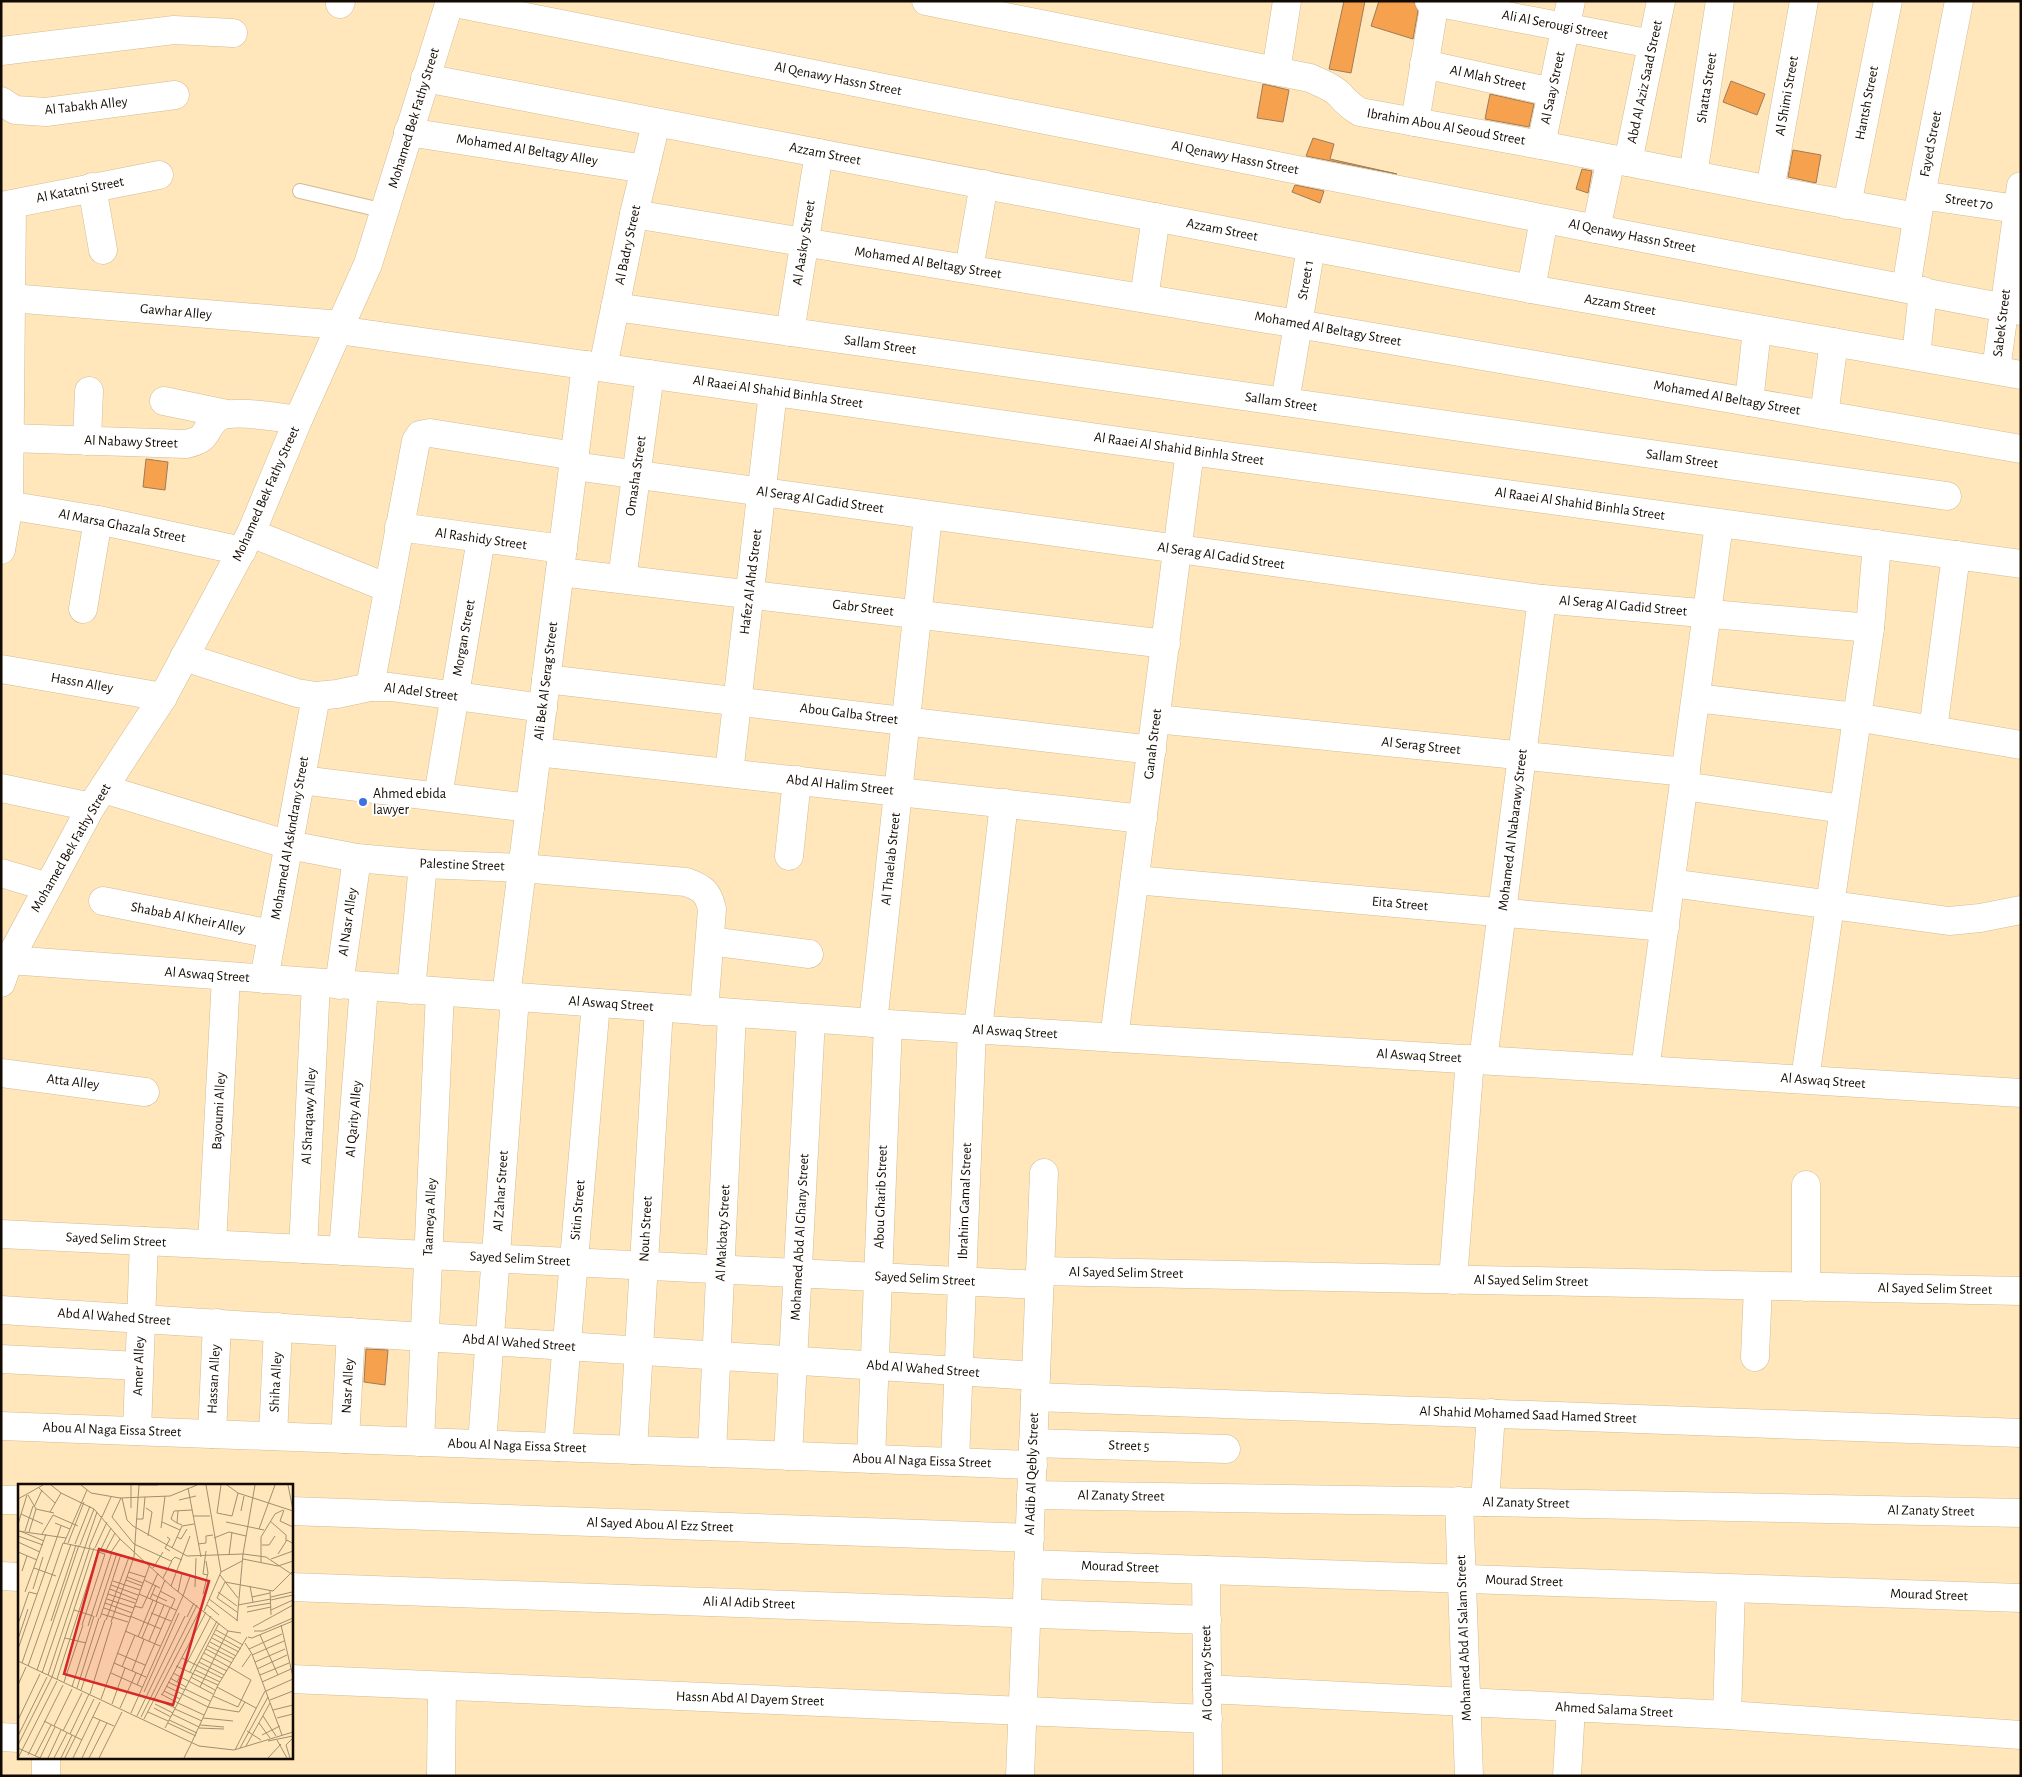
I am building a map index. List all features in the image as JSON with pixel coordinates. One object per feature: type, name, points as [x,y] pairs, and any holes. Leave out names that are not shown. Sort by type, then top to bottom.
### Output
[{"type":"street","points":[[1276,71],[1287,1]]},
{"type":"street","name":"Abd Al Aziz Saad Street","points":[[1596,229],[1619,160],[1652,44],[1662,1]]},
{"type":"street","name":"Shatta Street","points":[[1693,175],[1720,1]]},
{"type":"street","name":"Al Shimi Street","points":[[1770,190],[1804,1]]},
{"type":"street","name":"Hantsh Street","points":[[1847,205],[1888,1]]},
{"type":"street","name":"Fayed Street","points":[[1916,356],[1914,289],[1919,206],[1959,1]]},
{"type":"street","name":"Mohamed Bek Fathy Street","points":[[5,971],[48,887],[98,798],[163,697],[247,542],[298,420],[368,264],[450,2]]},
{"type":"street","name":"Al Qenawy Hassn Street","points":[[450,2],[1544,219],[2012,309]]},
{"type":"street","name":"Ibrahim Abou Al Seoud Street","points":[[934,2],[1310,78],[1327,85],[1338,93],[1349,106],[1360,112],[1541,144],[1847,205],[1919,206]]},
{"type":"street","points":[[1414,122],[1433,2]]},
{"type":"street","name":"Ali Al Serougi Street","points":[[1433,2],[1568,14],[1652,44]]},
{"type":"street","name":"Al Saay Street","points":[[1541,144],[1568,14]]},
{"type":"street","points":[[1,52],[174,30],[233,33]]},
{"type":"street","name":"Al Mlah Street","points":[[1424,64],[1552,92]]},
{"type":"street","name":"Azzam Street","points":[[425,78],[1531,289],[1757,330],[2008,372]]},
{"type":"street","name":"Al Tabakh Alley","points":[[1,101],[15,110],[46,112],[174,95]]},
{"type":"street","name":"Al Badry Street","points":[[594,366],[615,307],[634,214],[656,123]]},
{"type":"street","name":"Mohamed Al Beltagy Alley","points":[[408,132],[645,169]]},
{"type":"street","name":"Al Aaskry Street","points":[[790,332],[819,153]]},
{"type":"street","name":"Al Katatni Street","points":[[6,205],[159,175]]},
{"type":"street","points":[[969,269],[984,184]]},
{"type":"street","points":[[92,187],[103,250]]},
{"type":"street","name":"Street 70","points":[[1919,206],[2019,197]]},
{"type":"street","name":"Sabek Street","points":[[2008,372],[2019,197]]},
{"type":"street","points":[[1,550],[10,438],[6,382],[6,335],[11,298],[6,205]]},
{"type":"street","name":"Mohamed Al Beltagy Street","points":[[634,214],[1298,324],[2021,449]]},
{"type":"street","points":[[1144,298],[1156,217]]},
{"type":"street","points":[[1531,289],[1544,219]]},
{"type":"street","name":"Street 1","points":[[1285,402],[1311,247]]},
{"type":"street","name":"Gawhar Alley","points":[[11,298],[339,328]]},
{"type":"street","name":"Sallam Street","points":[[615,307],[1947,496]]},
{"type":"street","name":"Al Raaei Al Shahid Binhla Street","points":[[339,328],[1190,451],[2021,564]]},
{"type":"street","points":[[1749,402],[1757,330]]},
{"type":"street","points":[[1824,415],[1834,342]]},
{"type":"street","name":"Ali Bek Al Serag Street","points":[[510,997],[522,868],[574,461],[594,366]]},
{"type":"street","name":"Omasha Street","points":[[622,579],[650,374]]},
{"type":"street","points":[[87,440],[89,391]]},
{"type":"street","name":"Hafez Al Ahd Street","points":[[729,773],[773,392]]},
{"type":"street","points":[[164,402],[227,414],[298,420]]},
{"type":"street","name":"Al Nabawy Street","points":[[10,438],[186,444],[197,442],[206,435],[211,425],[219,417],[227,414]]},
{"type":"street","name":"Al Serag Al Gadid Street","points":[[399,527],[416,441],[420,435],[430,433],[636,475],[1178,551],[1542,600],[1870,628]]},
{"type":"street","name":"Ganah Street","points":[[1114,1038],[1136,880],[1190,451]]},
{"type":"street","name":"Al Marsa Ghazala Street","points":[[5,504],[247,542]]},
{"type":"street","name":"Al Thaelab Street","points":[[880,1024],[898,791],[928,516]]},
{"type":"street","points":[[83,609],[98,520]]},
{"type":"street","points":[[1645,1070],[1719,524]]},
{"type":"street","points":[[370,687],[399,527]]},
{"type":"street","name":"Al Rashidy Street","points":[[399,527],[481,539],[562,561]]},
{"type":"street","name":"Morgan Street","points":[[438,796],[481,539]]},
{"type":"street","points":[[247,542],[388,588]]},
{"type":"street","points":[[1805,1079],[1870,628],[1877,544]]},
{"type":"street","points":[[1933,730],[1956,555]]},
{"type":"street","name":"Gabr Street","points":[[562,561],[622,579],[1166,644]]},
{"type":"street","name":"Mohamed Al Nabarawy Street","points":[[1453,1280],[1477,1059],[1502,913],[1542,600]]},
{"type":"street","name":"Al Adel Street","points":[[184,658],[297,693],[316,696],[370,687],[391,687],[543,708]]},
{"type":"street","name":"Hassn Alley","points":[[1,669],[163,697]]},
{"type":"street","name":"Abou Galba Street","points":[[546,679],[1152,750]]},
{"type":"street","name":"Mohamed Al Askndrany Street","points":[[264,980],[316,696]]},
{"type":"street","points":[[1696,698],[1856,717],[2021,745]]},
{"type":"street","name":"Al Serag Street","points":[[1156,719],[1522,756],[1685,779],[1843,809]]},
{"type":"street","name":"Abd Al Halim Street","points":[[537,752],[1143,819]]},
{"type":"street","points":[[300,780],[530,808]]},
{"type":"street","points":[[789,856],[797,780]]},
{"type":"street","name":"Palestine Street","points":[[1,788],[98,798],[289,845],[357,858],[423,864],[522,868],[686,882],[697,886],[709,896],[712,909],[704,1011]]},
{"type":"street","name":"Ibrahim Gamal Street","points":[[955,1462],[975,1030],[1004,803]]},
{"type":"street","name":"Al Nasr Alley","points":[[340,985],[357,858]]},
{"type":"street","points":[[411,990],[423,864]]},
{"type":"street","points":[[1,874],[48,887]]},
{"type":"street","name":"Eita Street","points":[[1136,880],[1665,928]]},
{"type":"street","points":[[1671,883],[1949,921],[1980,918],[2021,910]]},
{"type":"street","name":"Shabab Al Kheir Alley","points":[[103,901],[272,934]]},
{"type":"street","points":[[710,941],[809,954]]},
{"type":"street","name":"Al Aswaq Street","points":[[5,971],[226,977],[880,1024],[2021,1093]]},
{"type":"street","name":"Bayoumi Alley","points":[[212,1244],[226,977]]},
{"type":"street","name":"Al Sharqawy Alley","points":[[302,1249],[340,985]]},
{"type":"street","name":"Al Qarity Alley","points":[[340,985],[343,1251]]},
{"type":"street","name":"Taameya Alley","points":[[420,1442],[440,992]]},
{"type":"street","name":"Al Zahar Street","points":[[482,1444],[496,1258],[510,997]]},
{"type":"street","name":"Sitin Street","points":[[558,1447],[596,1003]]},
{"type":"street","name":"Nouh Street","points":[[633,1450],[659,1008]]},
{"type":"street","name":"Al Makbaty Street","points":[[712,1453],[732,1013]]},
{"type":"street","name":"Mohamed Abd Al Ghany Street","points":[[788,1456],[811,1019]]},
{"type":"street","name":"Abou Gharib Street","points":[[871,1459],[878,1277],[880,1024]]},
{"type":"street","name":"Atta Alley","points":[[1,1073],[145,1092]]},
{"type":"street","name":"Al Adib Al Qebly Street","points":[[1020,1776],[1044,1173]]},
{"type":"street","points":[[1806,1185],[1806,1287]]},
{"type":"street","name":"Sayed Selim Street","points":[[1,1234],[962,1281],[1040,1278]]},
{"type":"street","name":"Amer Alley","points":[[137,1431],[144,1241]]},
{"type":"street","name":"Al Sayed Selim Street","points":[[1040,1278],[1453,1280],[2021,1291]]},
{"type":"street","points":[[1754,1357],[1758,1286]]},
{"type":"street","name":"Abd Al Wahed Street","points":[[1,1310],[958,1371],[1036,1386]]},
{"type":"street","name":"Hassan Alley","points":[[212,1434],[217,1324]]},
{"type":"street","name":"Shiha Alley","points":[[273,1436],[278,1327]]},
{"type":"street","name":"Nasr Alley","points":[[345,1439],[351,1332]]},
{"type":"street","points":[[1,1359],[139,1366]]},
{"type":"street","name":"Al Shahid Mohamed Saad Hamed Street","points":[[1036,1386],[1491,1414],[2021,1433]]},
{"type":"street","name":"Mohamed Abd Al Salam Street","points":[[1469,1776],[1462,1579],[1472,1501],[1491,1414]]},
{"type":"street","name":"Abou Al Naga Eissa Street","points":[[1,1426],[955,1462],[1033,1454]]},
{"type":"street","name":"Street 5","points":[[1033,1454],[1226,1450]]},
{"type":"street","name":"Al Zanaty Street","points":[[1031,1494],[2021,1513]]},
{"type":"street","points":[[1,1500],[18,1500]]},
{"type":"street","name":"Al Sayed Abou Al Ezz Street","points":[[292,1511],[1029,1551]]},
{"type":"street","name":"Mourad Street","points":[[1029,1551],[1206,1570],[2021,1598]]},
{"type":"street","name":"Al Gouhary Street","points":[[1206,1570],[1208,1776]]},
{"type":"street","points":[[1,1576],[18,1577]]},
{"type":"street","name":"Ali Al Adib Street","points":[[292,1587],[1207,1620]]},
{"type":"street","points":[[1727,1716],[1731,1589]]},
{"type":"street","name":"Hassn Abd Al Dayem Street","points":[[292,1679],[1208,1719]]},
{"type":"street","points":[[440,1776],[442,1686]]},
{"type":"street","name":"Ahmed Salama Street","points":[[1207,1689],[1727,1716],[2021,1735]]},
{"type":"street","points":[[1568,1776],[1571,1708]]},
{"type":"street","points":[[1,1737],[18,1738]]},
{"type":"street","points":[[46,1760],[46,1776]]},
{"type":"lane","points":[[300,191],[385,211]]},
{"type":"building","points":[[1344,1],[1365,1],[1351,73],[1329,69]]},
{"type":"building","points":[[1379,1],[1414,1],[1418,11],[1413,39],[1371,26]]},
{"type":"building","points":[[1731,81],[1765,94],[1757,115],[1723,102]]},
{"type":"building","points":[[1263,84],[1289,90],[1283,122],[1257,118]]},
{"type":"building","points":[[1490,94],[1534,104],[1529,127],[1485,119]]},
{"type":"building","points":[[1313,138],[1334,144],[1330,159],[1397,174],[1306,156]]},
{"type":"building","points":[[1793,150],[1821,155],[1816,183],[1788,177]]},
{"type":"building","points":[[1582,169],[1592,171],[1588,193],[1576,189]]},
{"type":"building","points":[[1295,185],[1324,191],[1320,203],[1292,192]]},
{"type":"building","points":[[146,459],[168,462],[165,490],[143,487]]},
{"type":"building","points":[[366,1349],[388,1350],[385,1385],[364,1382]]},
{"type":"place","name":"Ahmed ebida lawyer","points":[[363,802]]}]
